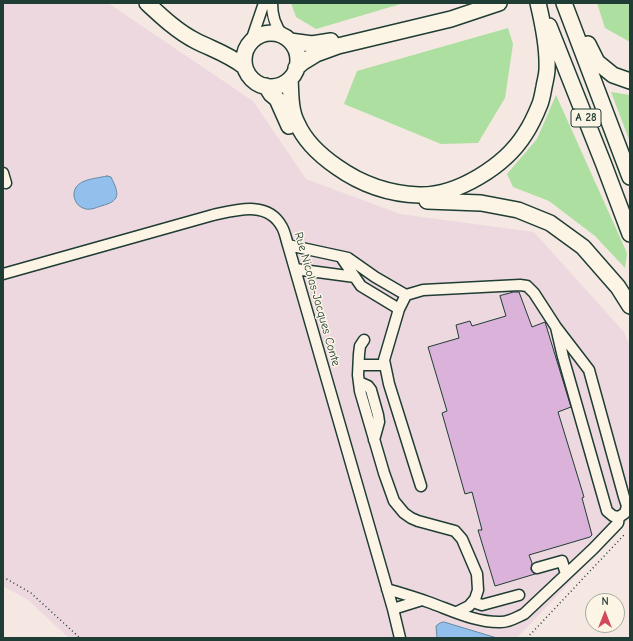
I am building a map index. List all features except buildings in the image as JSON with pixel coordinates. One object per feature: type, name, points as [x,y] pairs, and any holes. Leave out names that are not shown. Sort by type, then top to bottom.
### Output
[{"type":"highway","points":[[147,3],[197,36],[223,45],[249,45]]},
{"type":"highway","points":[[147,3],[165,20],[195,40],[224,53],[245,67]]},
{"type":"highway","points":[[470,3],[448,11],[328,42],[312,44],[286,38],[275,33],[266,33],[258,36],[249,45],[244,55],[245,67],[252,80],[259,84],[266,86],[279,85],[293,74],[303,62],[316,54],[338,46],[451,19],[499,3]]},
{"type":"highway","points":[[286,38],[294,47],[298,61],[293,74],[292,106],[296,122],[306,139],[318,152],[349,176],[369,185],[388,191],[420,195],[442,192],[474,180],[503,161],[525,134],[540,103],[547,69],[545,34],[539,3]]},
{"type":"highway","name":"A 28","points":[[539,3],[630,234]]},
{"type":"highway","points":[[565,3],[597,62],[613,75],[630,81]]},
{"type":"highway","name":"A 28","points":[[565,3],[630,178]]},
{"type":"highway","points":[[266,86],[271,94],[277,99],[291,130],[328,170],[347,182],[373,193],[398,199],[481,203],[518,210],[550,223],[583,247],[618,287],[630,306]]},
{"type":"lane","points":[[249,45],[264,3]]},
{"type":"lane","points":[[272,3],[272,15],[276,27],[286,38]]},
{"type":"lane","name":"Rue Nicolas-Jacques Conte","points":[[3,274],[239,209],[251,208],[264,211],[275,218],[282,226],[288,245],[393,608],[400,638]]},
{"type":"lane","points":[[288,245],[340,255],[348,258],[375,277],[406,295],[423,290],[520,285],[527,286],[534,293],[556,327],[589,370],[627,506],[625,513],[619,517],[613,516],[608,511],[563,357],[556,327]]},
{"type":"lane","points":[[340,255],[361,286],[399,309]]},
{"type":"lane","points":[[295,269],[355,277]]},
{"type":"lane","points":[[406,295],[399,309],[384,360],[389,384],[421,486]]},
{"type":"lane","points":[[364,340],[360,346],[358,365],[360,391],[394,501],[404,513],[411,518],[455,531],[462,539],[477,574],[478,590],[475,599],[469,606],[457,612]]},
{"type":"lane","points":[[358,365],[386,365]]},
{"type":"lane","points":[[387,589],[485,621],[502,622],[512,620],[524,614],[593,549],[618,523],[619,517]]},
{"type":"lane","points":[[537,568],[562,561],[566,574]]},
{"type":"lane","points":[[473,602],[482,605],[519,595]]},
{"type":"lane","points":[[393,608],[422,600]]},
{"type":"path","points":[[527,638],[624,535]]},
{"type":"path","points":[[3,577],[31,593],[80,638]]},
{"type":"shaded area","points":[[3,3],[108,3],[253,101],[306,179],[400,214],[534,232],[624,332],[630,346],[630,518],[517,638],[69,638],[28,600],[3,586]]},
{"type":"green space","points":[[291,3],[404,3],[316,29],[296,17]]},
{"type":"green space","points":[[597,3],[630,3],[630,42],[605,28]]},
{"type":"green space","points":[[508,28],[513,44],[505,98],[478,143],[441,144],[344,104],[357,71]]},
{"type":"green space","points":[[611,92],[630,95],[630,142]]},
{"type":"green space","points":[[556,95],[627,253],[625,268],[595,236],[549,201],[513,187],[507,174],[537,139]]},
{"type":"water","points":[[107,176],[111,177],[117,193],[112,202],[92,209],[85,209],[78,205],[74,196],[77,186],[91,179]]},
{"type":"water","points":[[444,622],[497,638],[437,638],[436,626]]}]
